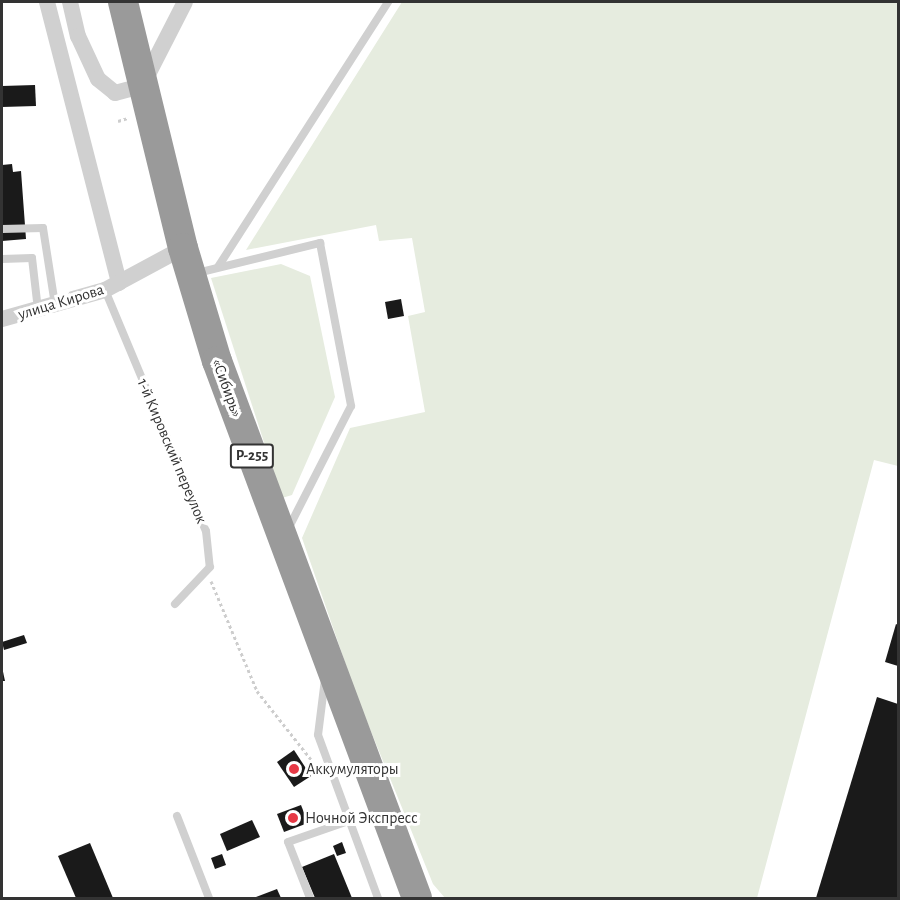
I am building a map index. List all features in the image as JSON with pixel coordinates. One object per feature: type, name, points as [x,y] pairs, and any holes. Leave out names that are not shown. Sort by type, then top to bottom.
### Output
[{"type":"highway","name":"«Сибирь»","points":[[123,2],[142,87],[282,544],[417,898]]},
{"type":"street","name":"1-й Кировский переулок","points":[[47,2],[112,286]]},
{"type":"street","points":[[70,2],[78,36],[98,79],[115,93],[142,87],[185,2]]},
{"type":"street","name":"улица Кирова","points":[[2,320],[197,263]]},
{"type":"lane","points":[[197,263],[388,2]]},
{"type":"lane","points":[[2,229],[43,228],[55,306]]},
{"type":"lane","points":[[197,263],[320,243],[351,406],[282,544]]},
{"type":"lane","points":[[2,259],[32,258],[38,310]]},
{"type":"lane","name":"1-й Кировский переулок","points":[[112,286],[206,531],[208,570]]},
{"type":"lane","points":[[174,604],[208,570]]},
{"type":"lane","points":[[326,662],[318,735],[378,898]]},
{"type":"lane","points":[[177,816],[209,898]]},
{"type":"lane","points":[[309,898],[288,842],[351,820]]},
{"type":"path","points":[[208,570],[223,619],[257,691],[319,773]]},
{"type":"shaded area","points":[[402,2],[898,2],[898,466],[874,460],[757,898],[445,898],[433,884],[357,697],[302,538],[350,428],[425,412],[408,316],[425,312],[412,238],[379,241],[376,225],[246,250]]},
{"type":"shaded area","points":[[281,264],[310,276],[335,397],[292,495],[282,498],[211,278]]},
{"type":"building","points":[[35,85],[36,106],[2,107],[2,86]]},
{"type":"building","points":[[12,164],[13,172],[21,171],[26,239],[2,241],[2,165]]},
{"type":"building","points":[[401,299],[404,316],[388,319],[385,302]]},
{"type":"building","points":[[896,624],[898,625],[898,666],[885,662]]},
{"type":"building","points":[[24,635],[27,643],[4,650],[2,642]]},
{"type":"building","points":[[877,697],[898,704],[898,898],[816,898]]},
{"type":"building","name":"Аккумуляторы","points":[[294,750],[311,776],[294,787],[277,762]]},
{"type":"building","name":"Ночной Экспресс","points":[[301,805],[308,823],[284,832],[277,814]]},
{"type":"building","points":[[252,820],[260,837],[227,851],[220,834]]},
{"type":"building","points":[[342,842],[346,853],[337,856],[333,846]]},
{"type":"building","points":[[90,843],[113,898],[76,898],[58,856]]},
{"type":"building","points":[[222,854],[226,865],[215,869],[211,858]]},
{"type":"building","points":[[334,854],[352,898],[315,898],[302,867]]},
{"type":"building","points":[[277,889],[281,898],[253,898]]},
{"type":"place","name":"Аккумуляторы","points":[[294,769]]},
{"type":"place","name":"Ночной Экспресс","points":[[293,818]]}]
